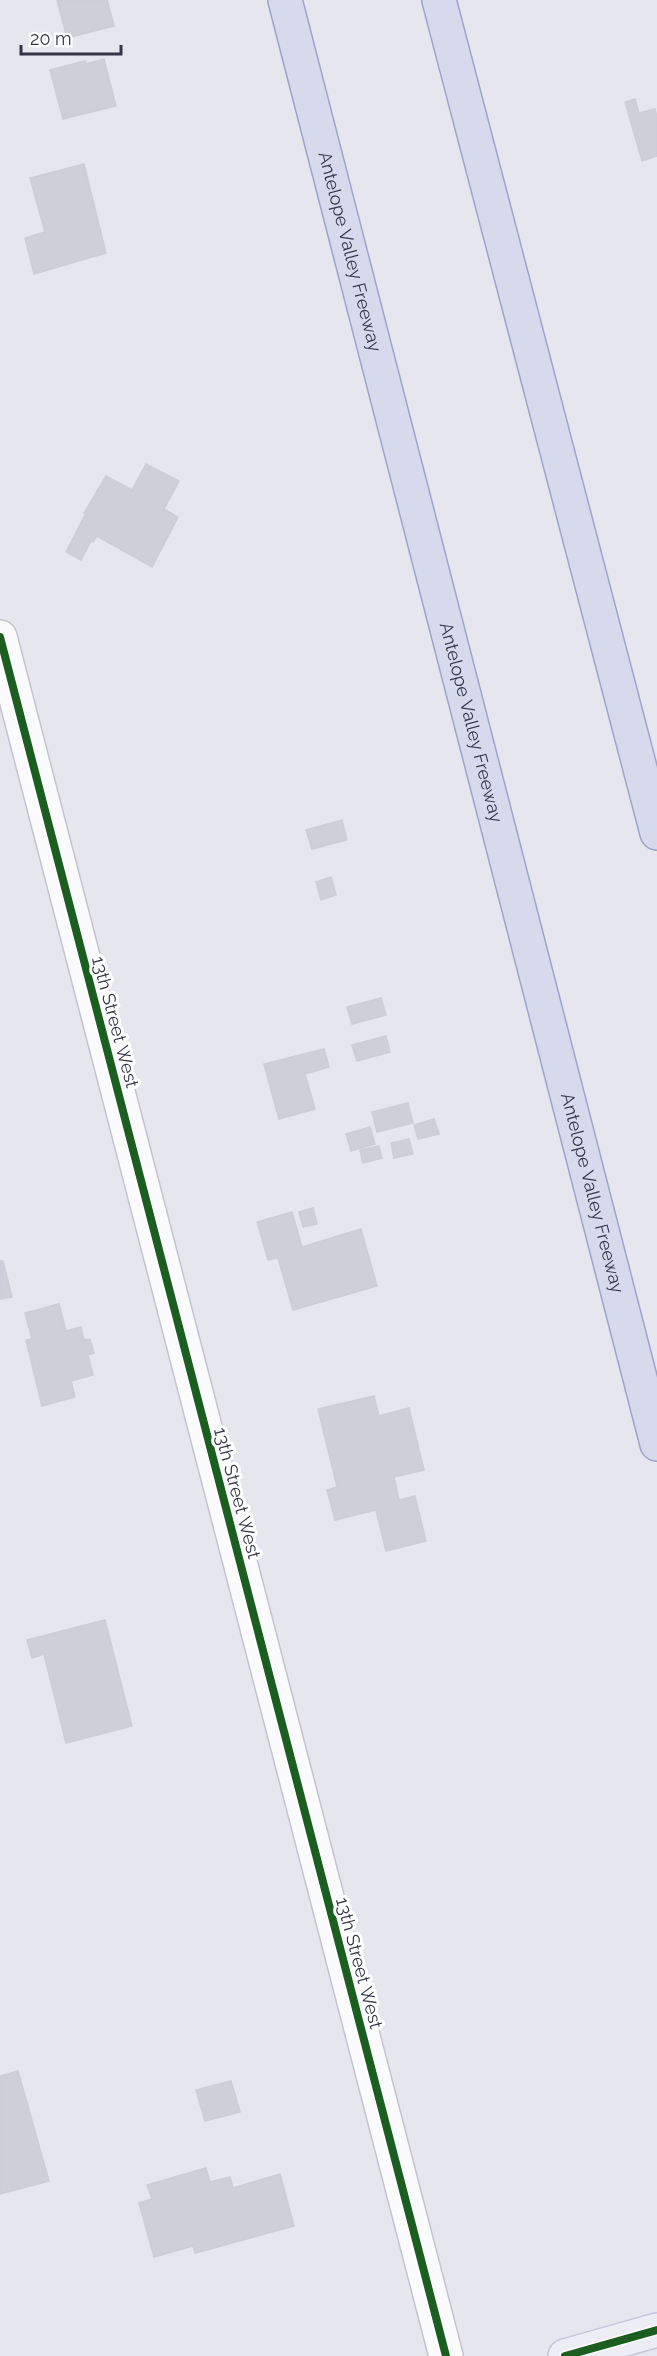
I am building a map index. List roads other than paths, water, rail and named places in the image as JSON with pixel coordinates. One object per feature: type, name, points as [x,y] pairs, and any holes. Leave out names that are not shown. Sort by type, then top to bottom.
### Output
[{"type":"highway","name":"Antelope Valley Freeway","points":[[285,0],[657,1444]]},
{"type":"highway","points":[[439,0],[657,833]]},
{"type":"street","name":"13th Street West","points":[[0,637],[446,2356]]},
{"type":"street","points":[[565,2356],[657,2330]]}]
